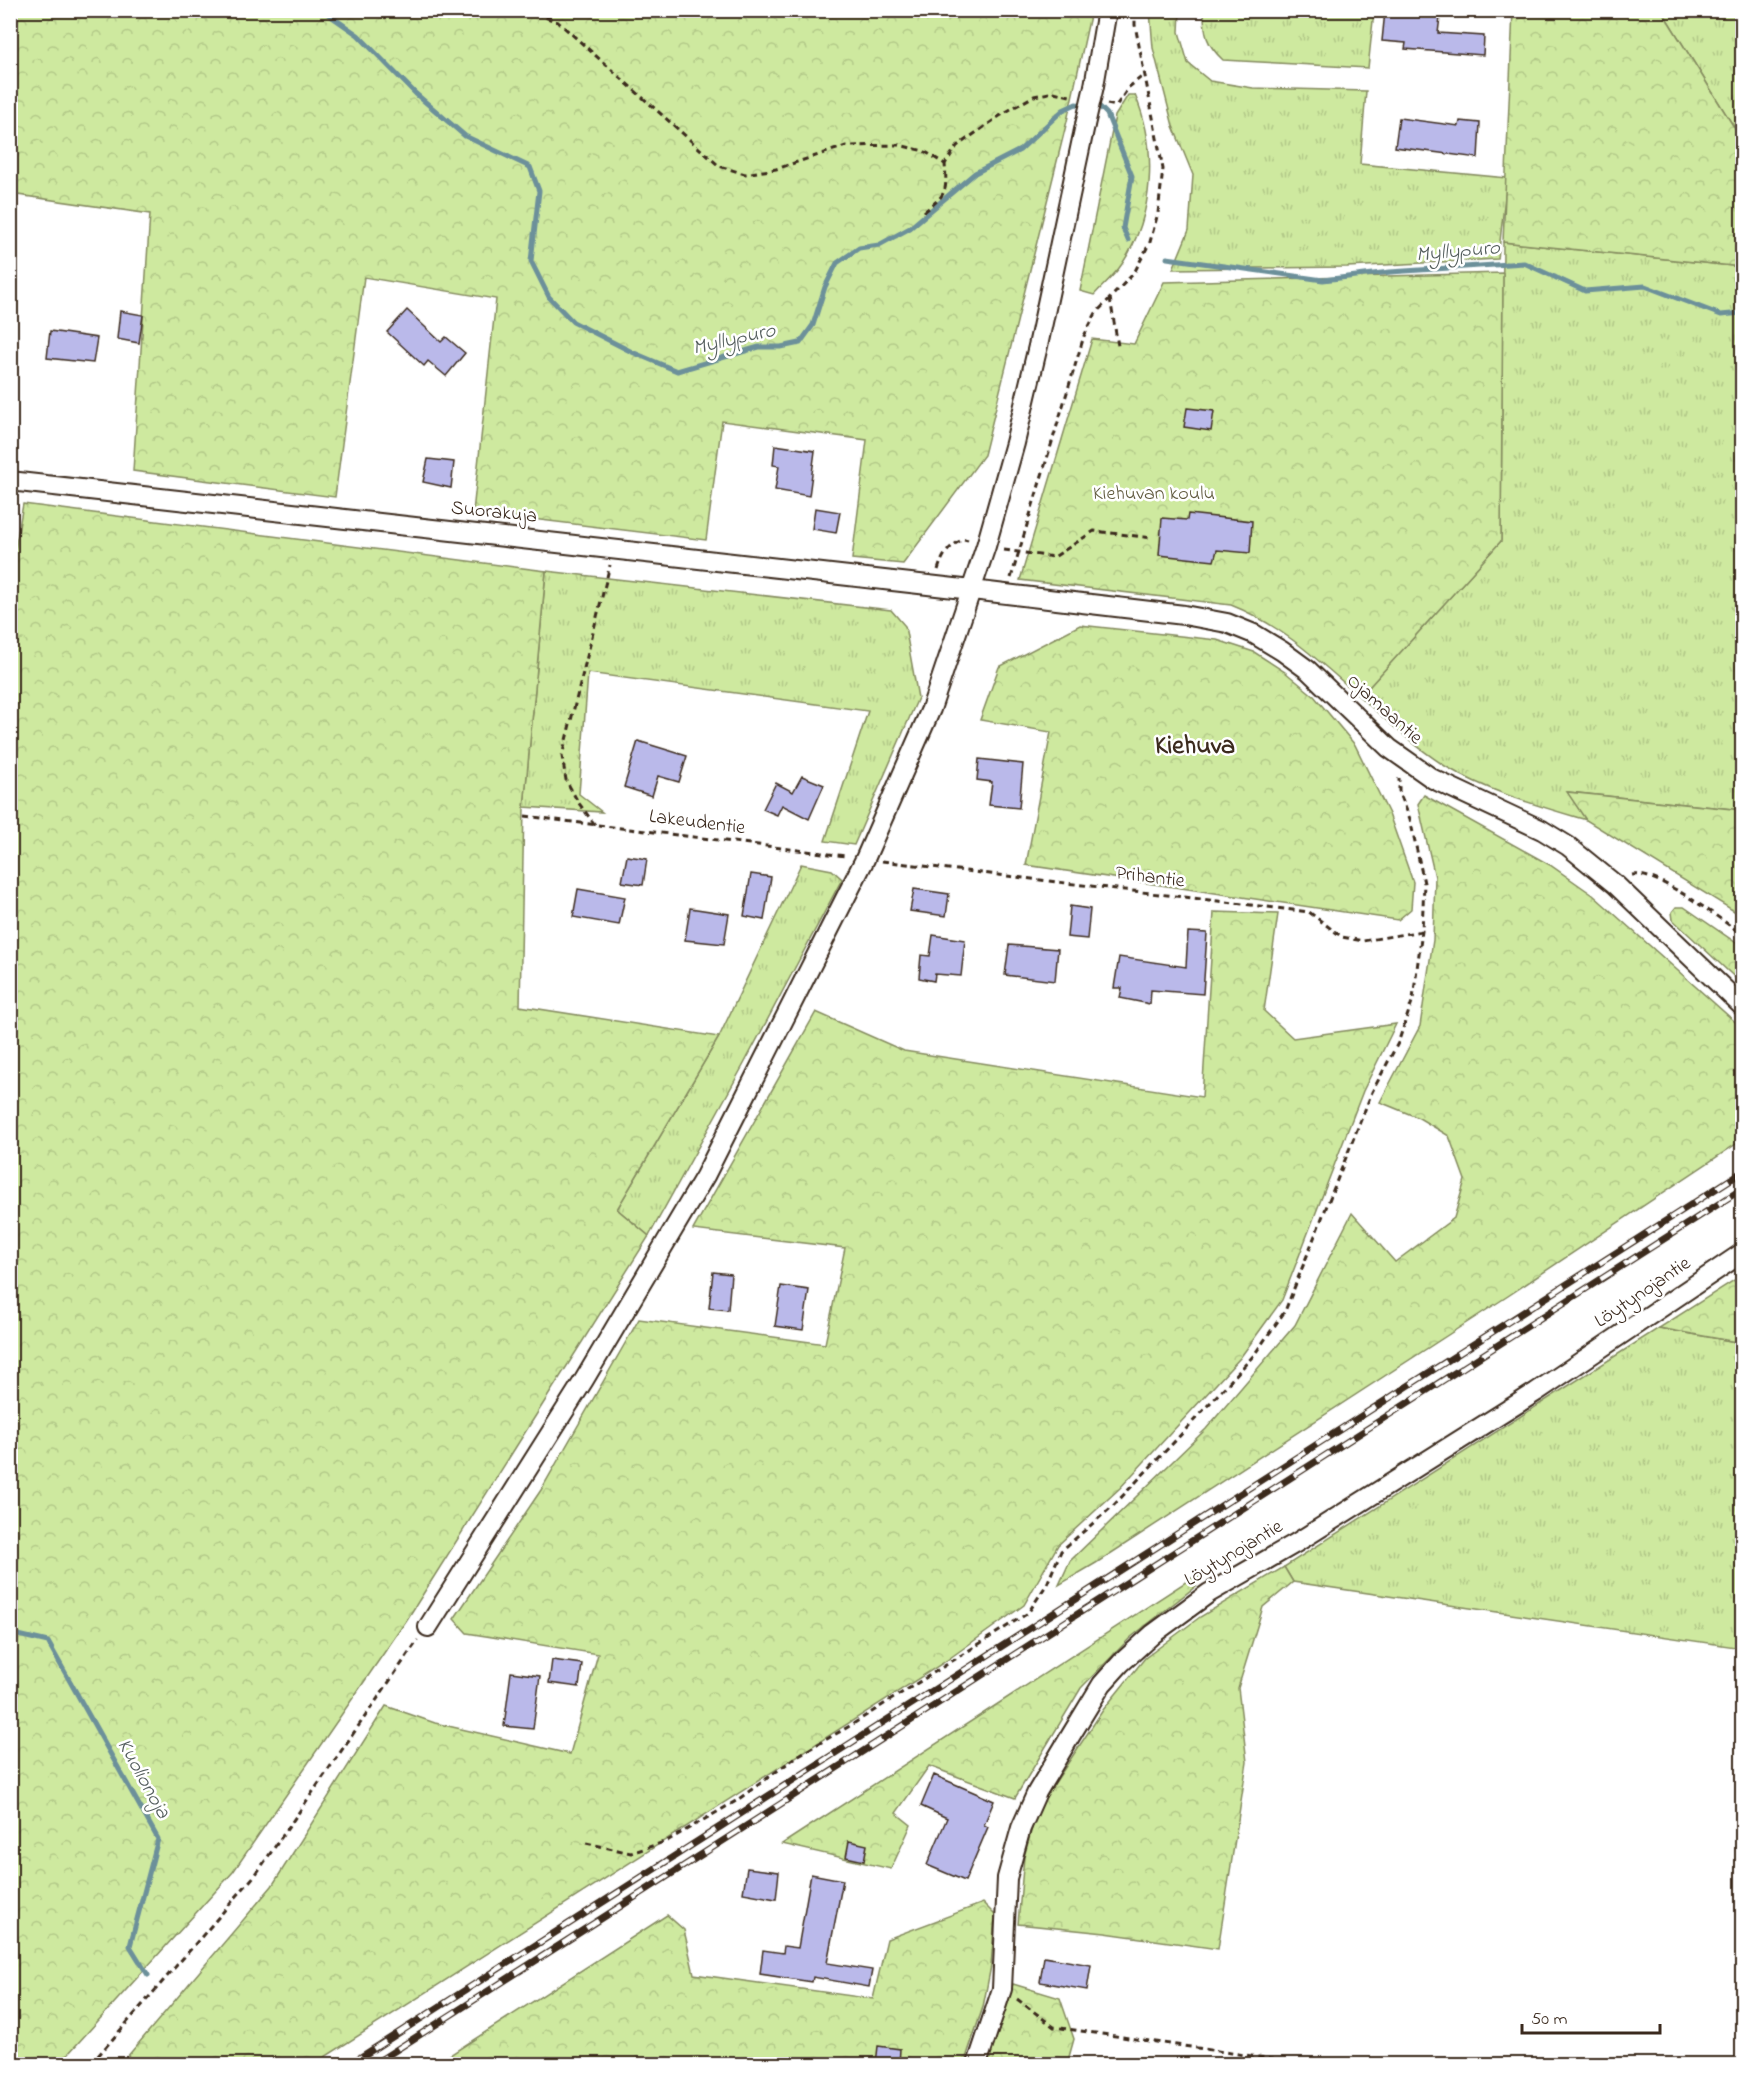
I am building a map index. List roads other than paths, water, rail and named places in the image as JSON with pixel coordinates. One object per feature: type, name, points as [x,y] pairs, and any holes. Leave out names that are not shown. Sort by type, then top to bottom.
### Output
[{"type":"street","points":[[428,1627],[584,1380],[705,1176],[865,859],[931,709],[986,546],[1015,443],[1085,125],[1097,95],[1107,10]]},
{"type":"street","name":"Suorakuja","points":[[10,481],[972,590]]},
{"type":"street","name":"Ojamaantie","points":[[972,590],[1184,615],[1227,623],[1245,630],[1282,651],[1308,670],[1389,748],[1433,779],[1542,830],[1568,846],[1616,885],[1743,1006]]},
{"type":"street","name":"Löytynojantie","points":[[976,2064],[1002,1989],[1007,1878],[1022,1828],[1037,1792],[1065,1744],[1102,1684],[1121,1663],[1153,1634],[1209,1593],[1296,1543],[1536,1392],[1743,1253]]},
{"type":"waterway","name":"Myllypuro","points":[[322,10],[358,35],[416,94],[465,136],[530,167],[539,191],[531,261],[549,297],[573,322],[632,352],[677,371],[759,347],[781,347],[800,343],[813,325],[825,287],[837,263],[859,248],[879,245],[910,228],[975,173],[1020,150],[1063,110],[1076,104],[1100,107],[1107,114],[1132,176],[1123,228],[1128,240]]},
{"type":"waterway","name":"Myllypuro","points":[[1167,258],[1323,280],[1390,272],[1524,263],[1585,291],[1645,286],[1721,315],[1742,313]]},
{"type":"waterway","name":"Kuolionoja","points":[[10,1633],[48,1642],[158,1839],[130,1946],[148,1975]]},
{"type":"railway","points":[[350,2064],[1742,1172]]},
{"type":"railway","points":[[374,2064],[1742,1189]]},
{"type":"district","name":"Kiehuva","points":[[1195,747]]},
{"type":"park label","name":"Kiehuvan koulu","points":[[1154,494]]}]
